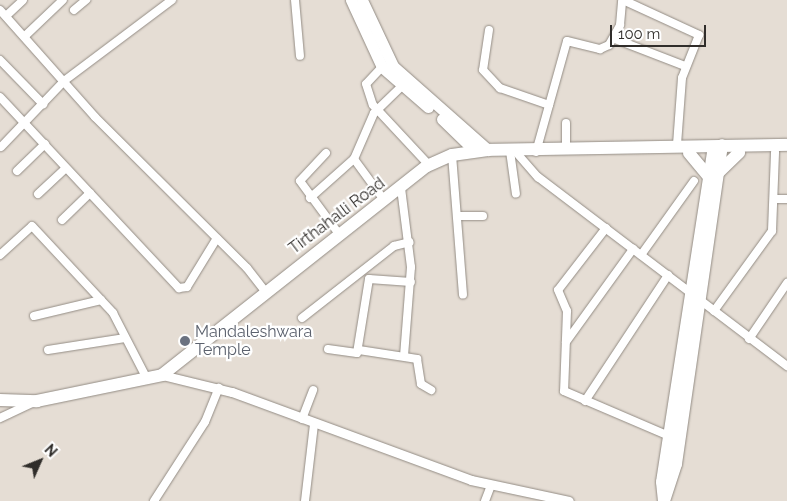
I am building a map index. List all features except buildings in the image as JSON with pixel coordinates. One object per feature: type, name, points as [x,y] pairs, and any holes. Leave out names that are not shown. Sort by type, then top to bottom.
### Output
[{"type":"highway","name":"Tirthahalli Road","points":[[0,400],[37,401],[147,380],[162,375],[429,165],[452,155],[482,150],[536,152],[652,148],[677,145],[718,149]]},
{"type":"highway","points":[[652,148],[689,153],[718,149],[787,145]]},
{"type":"highway","points":[[718,149],[739,153],[781,152]]},
{"type":"highway","points":[[664,501],[672,484],[718,149]]},
{"type":"highway","points":[[689,153],[714,175]]},
{"type":"highway","points":[[714,175],[739,153]]},
{"type":"highway","points":[[664,501],[662,482],[669,436],[697,299]]},
{"type":"main road","points":[[351,0],[382,67],[402,86],[482,150]]},
{"type":"main road","points":[[362,0],[393,66],[482,150]]},
{"type":"street","points":[[23,0],[3,13],[64,81],[266,292]]},
{"type":"street","points":[[25,36],[63,0]]},
{"type":"street","points":[[74,10],[86,0]]},
{"type":"street","points":[[1,147],[64,81],[172,0]]},
{"type":"street","points":[[295,0],[300,56]]},
{"type":"street","points":[[536,152],[567,41],[600,49],[615,39],[622,0],[645,5],[697,32],[685,66],[677,145]]},
{"type":"street","points":[[645,5],[652,0]]},
{"type":"street","points":[[489,30],[483,70],[500,88],[549,105]]},
{"type":"street","points":[[615,39],[685,66]]},
{"type":"street","points":[[0,60],[43,104]]},
{"type":"street","points":[[382,67],[366,84],[377,109],[429,165]]},
{"type":"street","points":[[310,198],[354,159],[377,109],[402,86]]},
{"type":"street","points":[[0,97],[182,289],[216,238]]},
{"type":"street","points":[[566,123],[567,151]]},
{"type":"street","points":[[16,171],[45,144]]},
{"type":"street","points":[[512,151],[516,194]]},
{"type":"street","points":[[512,151],[538,177],[787,366]]},
{"type":"street","points":[[714,311],[772,231],[781,152]]},
{"type":"street","points":[[326,153],[300,181],[310,198],[339,234]]},
{"type":"street","points":[[452,155],[463,295]]},
{"type":"street","points":[[354,159],[384,200]]},
{"type":"street","points":[[38,194],[66,168]]},
{"type":"street","points":[[641,255],[694,181]]},
{"type":"street","points":[[401,188],[410,242],[411,282],[404,355]]},
{"type":"street","points":[[62,220],[90,193]]},
{"type":"street","points":[[776,199],[787,198]]},
{"type":"street","points":[[457,216],[483,216]]},
{"type":"street","points":[[0,255],[32,226],[101,300],[126,338],[147,380]]},
{"type":"street","points":[[606,228],[558,290],[567,311],[564,391],[669,436]]},
{"type":"street","points":[[302,318],[394,246],[410,242]]},
{"type":"street","points":[[565,344],[633,249]]},
{"type":"street","points":[[584,401],[668,275]]},
{"type":"street","points":[[328,349],[355,354],[359,350],[369,280],[411,282]]},
{"type":"street","points":[[749,339],[787,283]]},
{"type":"street","points":[[34,316],[101,300]]},
{"type":"street","points":[[48,350],[126,338]]},
{"type":"street","points":[[359,350],[404,355],[420,362],[421,384],[431,390]]},
{"type":"street","points":[[162,375],[219,388],[314,424],[491,485],[569,501]]},
{"type":"street","points":[[154,501],[204,422],[219,388]]},
{"type":"street","points":[[302,419],[313,390]]},
{"type":"street","points":[[0,418],[37,401]]},
{"type":"street","points":[[305,501],[314,424]]},
{"type":"street","points":[[485,501],[491,485]]},
{"type":"place","name":"Mandaleshwara Temple","points":[[185,341]]}]
